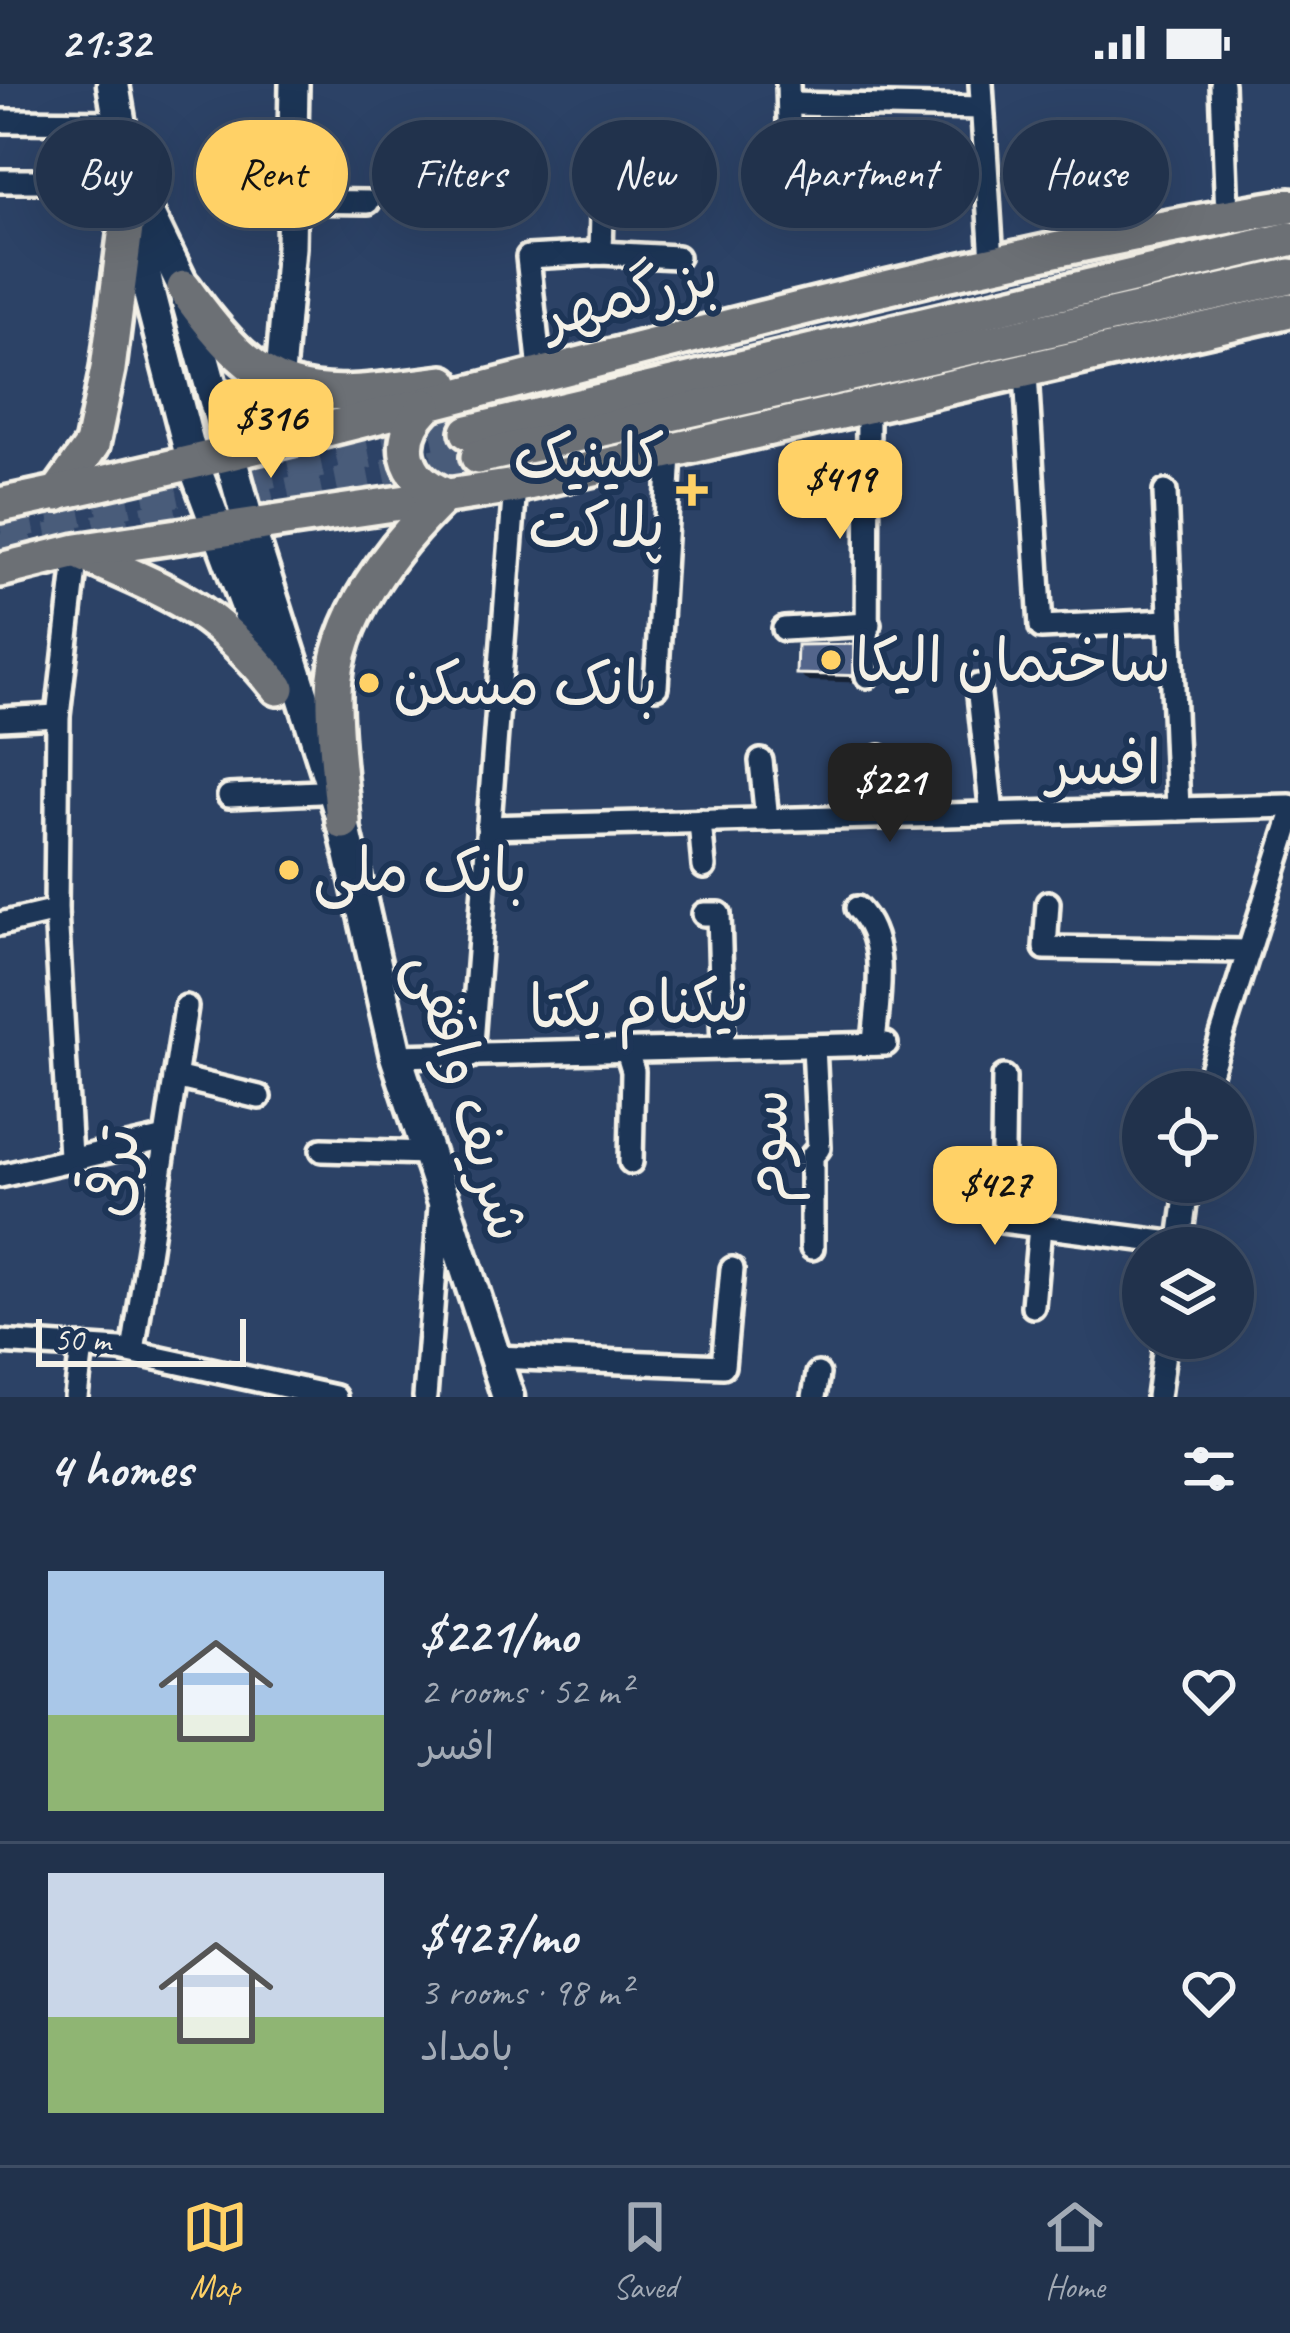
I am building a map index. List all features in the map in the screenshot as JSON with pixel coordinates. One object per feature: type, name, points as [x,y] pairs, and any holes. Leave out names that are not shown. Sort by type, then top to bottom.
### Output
[{"type":"main road","points":[[113,84],[118,120]]},
{"type":"main road","name":"بزرگمهر","points":[[0,505],[426,406],[540,370],[992,261],[1290,206]]},
{"type":"main road","points":[[57,494],[92,445],[125,228]]},
{"type":"main road","name":"شریف واقفی","points":[[139,228],[148,289],[192,460],[233,531],[343,822],[396,1056],[508,1397]]},
{"type":"main road","points":[[155,228],[184,288],[219,337],[280,386],[342,396],[540,370]]},
{"type":"main road","points":[[1290,239],[473,445],[1290,276]]},
{"type":"main road","points":[[184,288],[228,451],[233,531]]},
{"type":"main road","points":[[0,570],[77,551],[515,486],[1290,310]]},
{"type":"main road","points":[[426,406],[406,437],[406,456],[427,488],[445,495]]},
{"type":"main road","points":[[343,822],[333,688],[356,611],[408,530],[445,495]]},
{"type":"main road","name":"شریف واقفی","points":[[233,531],[278,688],[319,792],[343,822]]},
{"type":"main road","points":[[77,551],[192,602],[235,635],[278,688]]},
{"type":"street","points":[[293,120],[294,84]]},
{"type":"street","points":[[981,84],[992,261]]},
{"type":"street","points":[[1222,84],[1227,216]]},
{"type":"street","points":[[789,94],[982,108]]},
{"type":"street","points":[[2,121],[36,121]]},
{"type":"street","points":[[0,181],[36,181]]},
{"type":"street","points":[[348,202],[368,202]]},
{"type":"street","points":[[280,386],[289,228]]},
{"type":"street","points":[[602,228],[602,253]]},
{"type":"street","points":[[540,370],[528,257],[602,253],[677,257]]},
{"type":"street","points":[[1026,373],[1041,627],[1168,622]]},
{"type":"street","points":[[867,676],[868,408]]},
{"type":"street","points":[[656,687],[670,454]]},
{"type":"street","points":[[471,1056],[515,486]]},
{"type":"street","points":[[1165,493],[1178,809]]},
{"type":"street","points":[[70,1156],[56,911],[58,716],[77,551]]},
{"type":"street","points":[[784,629],[869,624]]},
{"type":"street","points":[[978,686],[992,814]]},
{"type":"street","points":[[0,718],[58,716]]},
{"type":"street","points":[[880,758],[883,817]]},
{"type":"street","points":[[761,760],[767,820]]},
{"type":"street","points":[[229,796],[319,792]]},
{"type":"street","name":"افسر","points":[[488,827],[1290,806]]},
{"type":"street","points":[[700,821],[704,867]]},
{"type":"street","points":[[1211,1071],[1289,828]]},
{"type":"street","points":[[1048,903],[1045,948],[1248,951]]},
{"type":"street","name":"نیکنام یکتا","points":[[396,1056],[880,1044],[888,956],[873,924],[857,908]]},
{"type":"street","points":[[0,924],[56,911]]},
{"type":"street","points":[[704,914],[719,914],[723,1048]]},
{"type":"street","name":"ترقی","points":[[133,1352],[186,1007]]},
{"type":"street","name":"سوم","points":[[812,1248],[812,1156],[818,1148],[814,1046]]},
{"type":"street","points":[[627,1051],[633,1071],[631,1162]]},
{"type":"street","points":[[175,1077],[259,1097]]},
{"type":"street","points":[[1004,1078],[1002,1221],[1122,1238]]},
{"type":"street","points":[[0,1176],[70,1156],[166,1138]]},
{"type":"street","points":[[322,1150],[428,1153]]},
{"type":"street","points":[[425,1397],[441,1195]]},
{"type":"street","points":[[1033,1306],[1040,1226]]},
{"type":"street","points":[[495,1357],[723,1366],[732,1269]]},
{"type":"street","points":[[0,1342],[133,1352],[335,1397]]},
{"type":"street","points":[[76,1397],[82,1347]]},
{"type":"street","points":[[1158,1397],[1163,1359]]},
{"type":"street","points":[[814,1397],[818,1374]]},
{"type":"building","name":"ساختمان الیکا","points":[[864,644],[867,676],[796,674],[797,645]]},
{"type":"tunnel","points":[[0,525],[468,432]]},
{"type":"tunnel","points":[[0,550],[478,457]]},
{"type":"place","name":"کلینیک پلاکت","points":[[692,490]]},
{"type":"place","name":"ساختمان الیکا","points":[[831,660]]},
{"type":"place","name":"بانک مسکن","points":[[369,683]]},
{"type":"place","name":"بانک ملی","points":[[289,870]]}]
